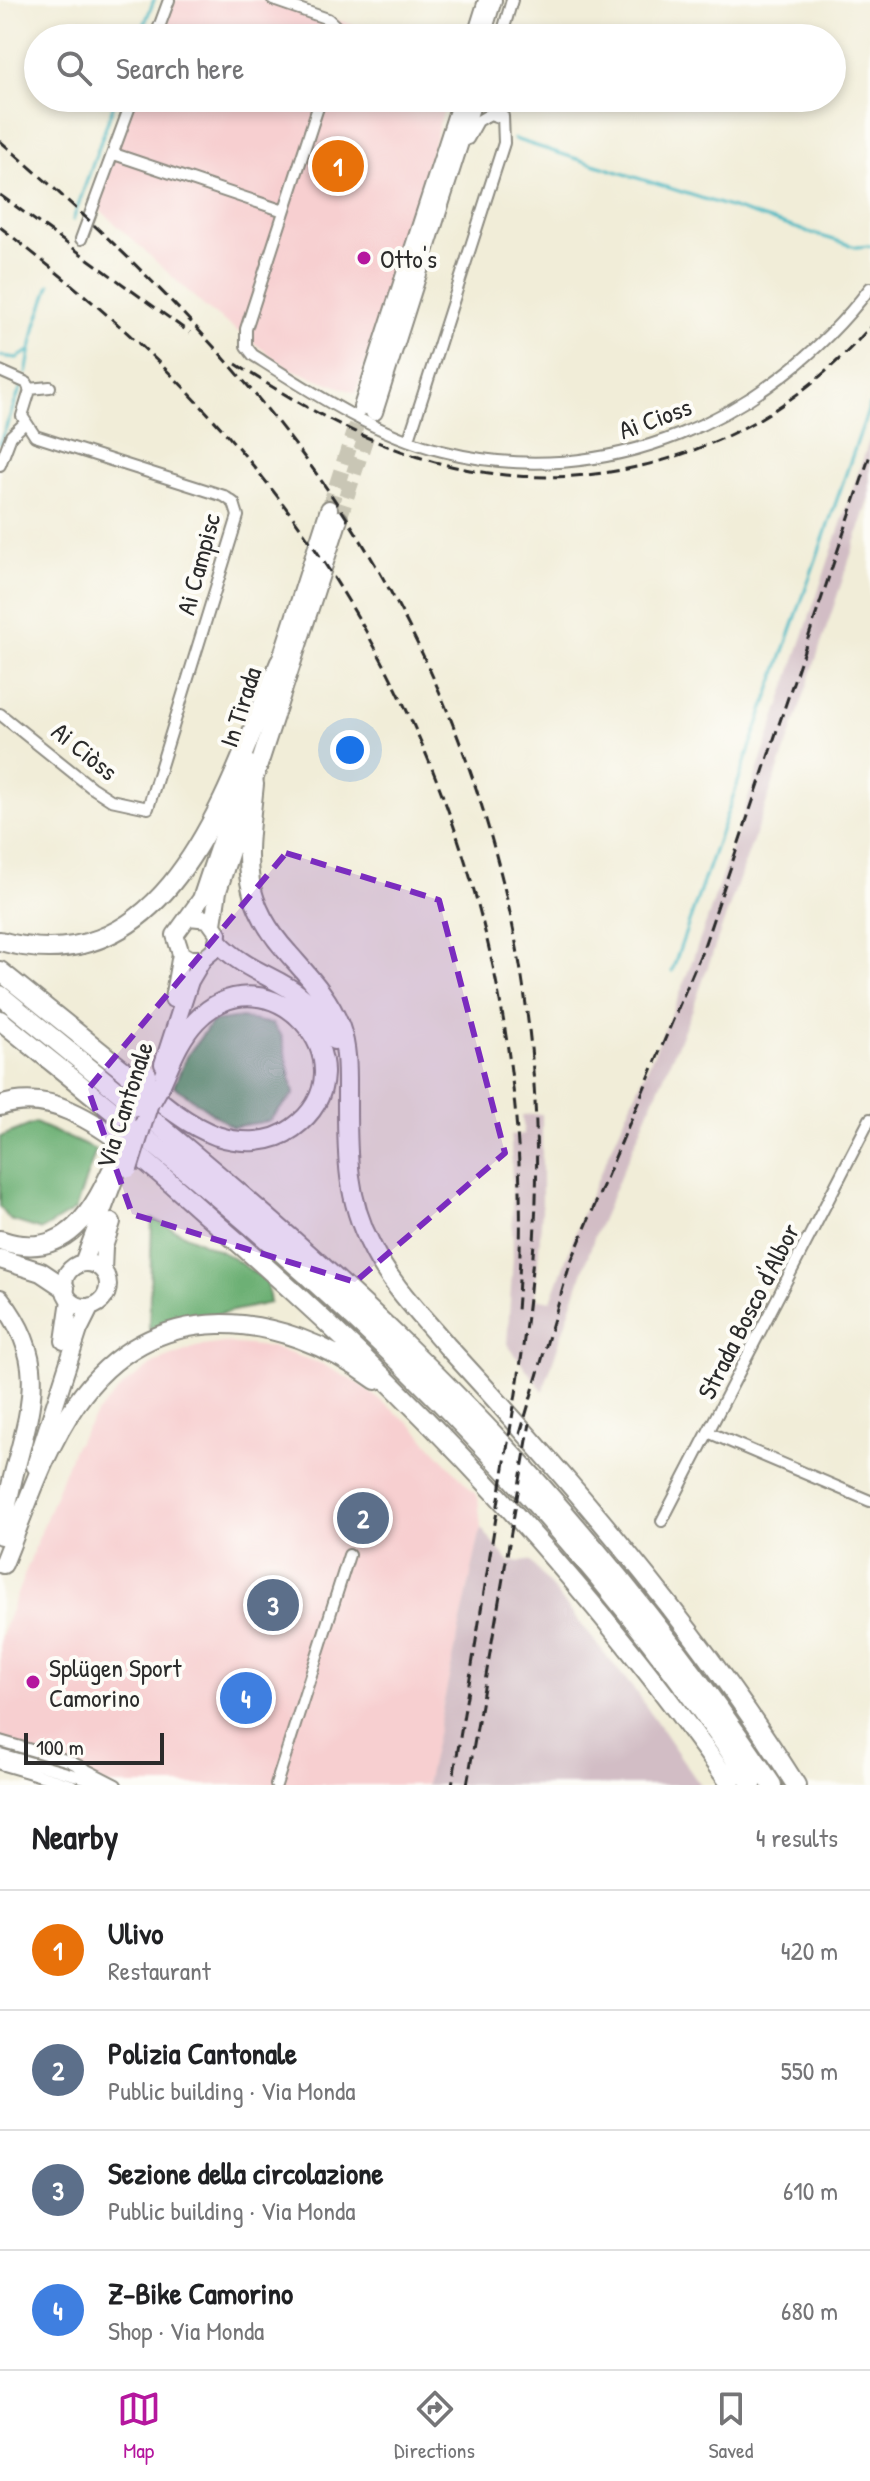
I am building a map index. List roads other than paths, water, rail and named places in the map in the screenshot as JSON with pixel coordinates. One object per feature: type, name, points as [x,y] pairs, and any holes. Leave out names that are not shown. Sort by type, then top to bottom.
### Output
[{"type":"highway","points":[[0,941],[37,948],[85,944],[128,925],[157,902],[187,864],[215,814],[280,662]]},
{"type":"highway","points":[[254,784],[246,858],[253,900],[268,929],[331,1007],[344,1042],[351,1192],[377,1258],[413,1306],[547,1458],[663,1597],[738,1697],[796,1785]]},
{"type":"highway","points":[[216,933],[243,963],[286,983],[313,1006],[335,1041],[347,1081]]},
{"type":"highway","points":[[0,971],[173,1110],[194,1125],[228,1139],[264,1140],[296,1126],[318,1095],[322,1057],[313,1033],[292,1010],[264,998],[233,999],[214,1007],[196,1021],[155,1085]]},
{"type":"highway","points":[[0,995],[301,1247],[463,1402],[549,1494],[623,1583],[697,1678],[772,1785]]},
{"type":"highway","points":[[0,1020],[283,1254],[438,1400],[542,1512],[621,1606],[752,1785]]},
{"type":"highway","points":[[0,1106],[20,1101],[50,1104],[102,1130],[311,1306],[440,1435],[590,1603],[731,1785]]},
{"type":"highway","points":[[0,1240],[33,1245],[69,1232],[93,1209],[122,1163],[131,1128]]},
{"type":"highway","points":[[0,1259],[47,1274],[68,1294]]},
{"type":"highway","points":[[0,1299],[25,1341],[33,1381],[31,1412],[1,1537]]},
{"type":"highway","points":[[2,1569],[56,1438],[77,1402],[123,1356],[169,1332],[219,1323],[256,1325],[291,1334],[363,1371],[440,1435]]},
{"type":"main road","points":[[485,24],[493,0]]},
{"type":"main road","points":[[496,24],[503,0]]},
{"type":"main road","points":[[455,112],[368,409],[470,112]]},
{"type":"main road","name":"In Tirada","points":[[190,917],[204,891],[280,662],[334,514],[254,784]]},
{"type":"main road","points":[[216,933],[205,918],[190,917],[180,924],[175,935],[181,954],[190,959],[203,959],[214,952],[216,933],[218,891],[254,784]]},
{"type":"main road","name":"Via Cantonale","points":[[131,1128],[155,1085],[178,984],[181,954]]},
{"type":"main road","name":"Via Cantonale","points":[[83,1263],[155,1085],[190,981],[203,959]]},
{"type":"main road","name":"Via Cantonale","points":[[103,1271],[104,1247],[122,1163]]},
{"type":"main road","points":[[1,1537],[69,1326],[67,1273],[83,1263],[103,1271],[107,1290],[101,1300],[91,1306],[79,1330],[2,1569]]},
{"type":"main road","points":[[68,1294],[80,1305],[91,1306]]},
{"type":"street","points":[[160,24],[169,0]]},
{"type":"street","points":[[273,0],[328,19],[333,24]]},
{"type":"street","points":[[476,24],[484,0]]},
{"type":"street","points":[[505,24],[512,0]]},
{"type":"street","points":[[81,239],[128,112]]},
{"type":"street","points":[[114,154],[284,211],[316,112]]},
{"type":"street","points":[[449,177],[460,163],[479,112]]},
{"type":"street","points":[[409,439],[501,153],[506,131],[503,120],[496,112]]},
{"type":"street","points":[[474,126],[490,114],[503,120]]},
{"type":"street","name":"Ai Cioss","points":[[284,211],[246,329],[247,349],[335,404],[409,439],[442,451],[525,463],[610,458],[707,423],[765,390],[814,350],[870,288]]},
{"type":"street","points":[[0,371],[25,380],[30,389],[22,412],[24,424],[11,436],[0,465]]},
{"type":"street","points":[[30,389],[50,387]]},
{"type":"street","name":"Ai Campisc","points":[[24,424],[40,438],[224,496],[237,509],[233,535],[148,808]]},
{"type":"street","name":"Ai Ciòss","points":[[0,714],[111,800],[148,808]]},
{"type":"street","name":"Strada Bosco d'Albor","points":[[662,1521],[870,1119]]},
{"type":"street","points":[[710,1433],[870,1501]]},
{"type":"street","points":[[276,1785],[349,1555]]},
{"type":"street","points":[[0,1741],[69,1761],[116,1785]]},
{"type":"street","points":[[0,1754],[108,1785]]},
{"type":"street","points":[[0,1764],[72,1785]]},
{"type":"street","points":[[83,1778],[94,1785]]},
{"type":"waterway","points":[[145,24],[154,0]]},
{"type":"waterway","points":[[73,220],[111,112]]},
{"type":"waterway","points":[[514,139],[856,247],[870,246]]},
{"type":"waterway","points":[[26,373],[36,325],[50,285]]},
{"type":"waterway","points":[[0,356],[17,358],[29,351]]},
{"type":"waterway","points":[[0,443],[22,384]]},
{"type":"waterway","points":[[672,971],[870,405]]},
{"type":"tunnel","points":[[329,509],[362,407]]},
{"type":"tunnel","points":[[339,519],[374,412]]},
{"type":"railway","points":[[0,141],[125,254],[164,294],[240,377],[310,465],[366,549],[414,637],[455,729],[487,824],[512,922],[528,1022],[536,1122],[535,1223],[522,1355],[452,1785]]},
{"type":"railway","points":[[0,195],[190,333]]},
{"type":"railway","points":[[0,227],[130,335],[202,407],[281,502],[350,604],[408,712],[454,826],[488,944],[510,1065],[520,1187],[517,1311]]},
{"type":"railway","points":[[236,364],[328,418],[400,451],[486,473],[548,477],[608,472],[667,459],[724,437],[777,408],[826,371],[870,327]]},
{"type":"railway","points":[[520,1434],[570,1264],[703,949],[870,455]]},
{"type":"railway","points":[[467,1785],[530,1423]]},
{"type":"place","name":"Ulivo","points":[[338,166]]},
{"type":"place","name":"Otto's","points":[[364,258]]},
{"type":"place","name":"Polizia Cantonale","points":[[363,1518]]},
{"type":"place","name":"Sezione della circolazione","points":[[273,1605]]},
{"type":"place","name":"Splügen Sport Camorino","points":[[33,1682]]},
{"type":"place","name":"Z-Bike Camorino","points":[[246,1698]]}]
